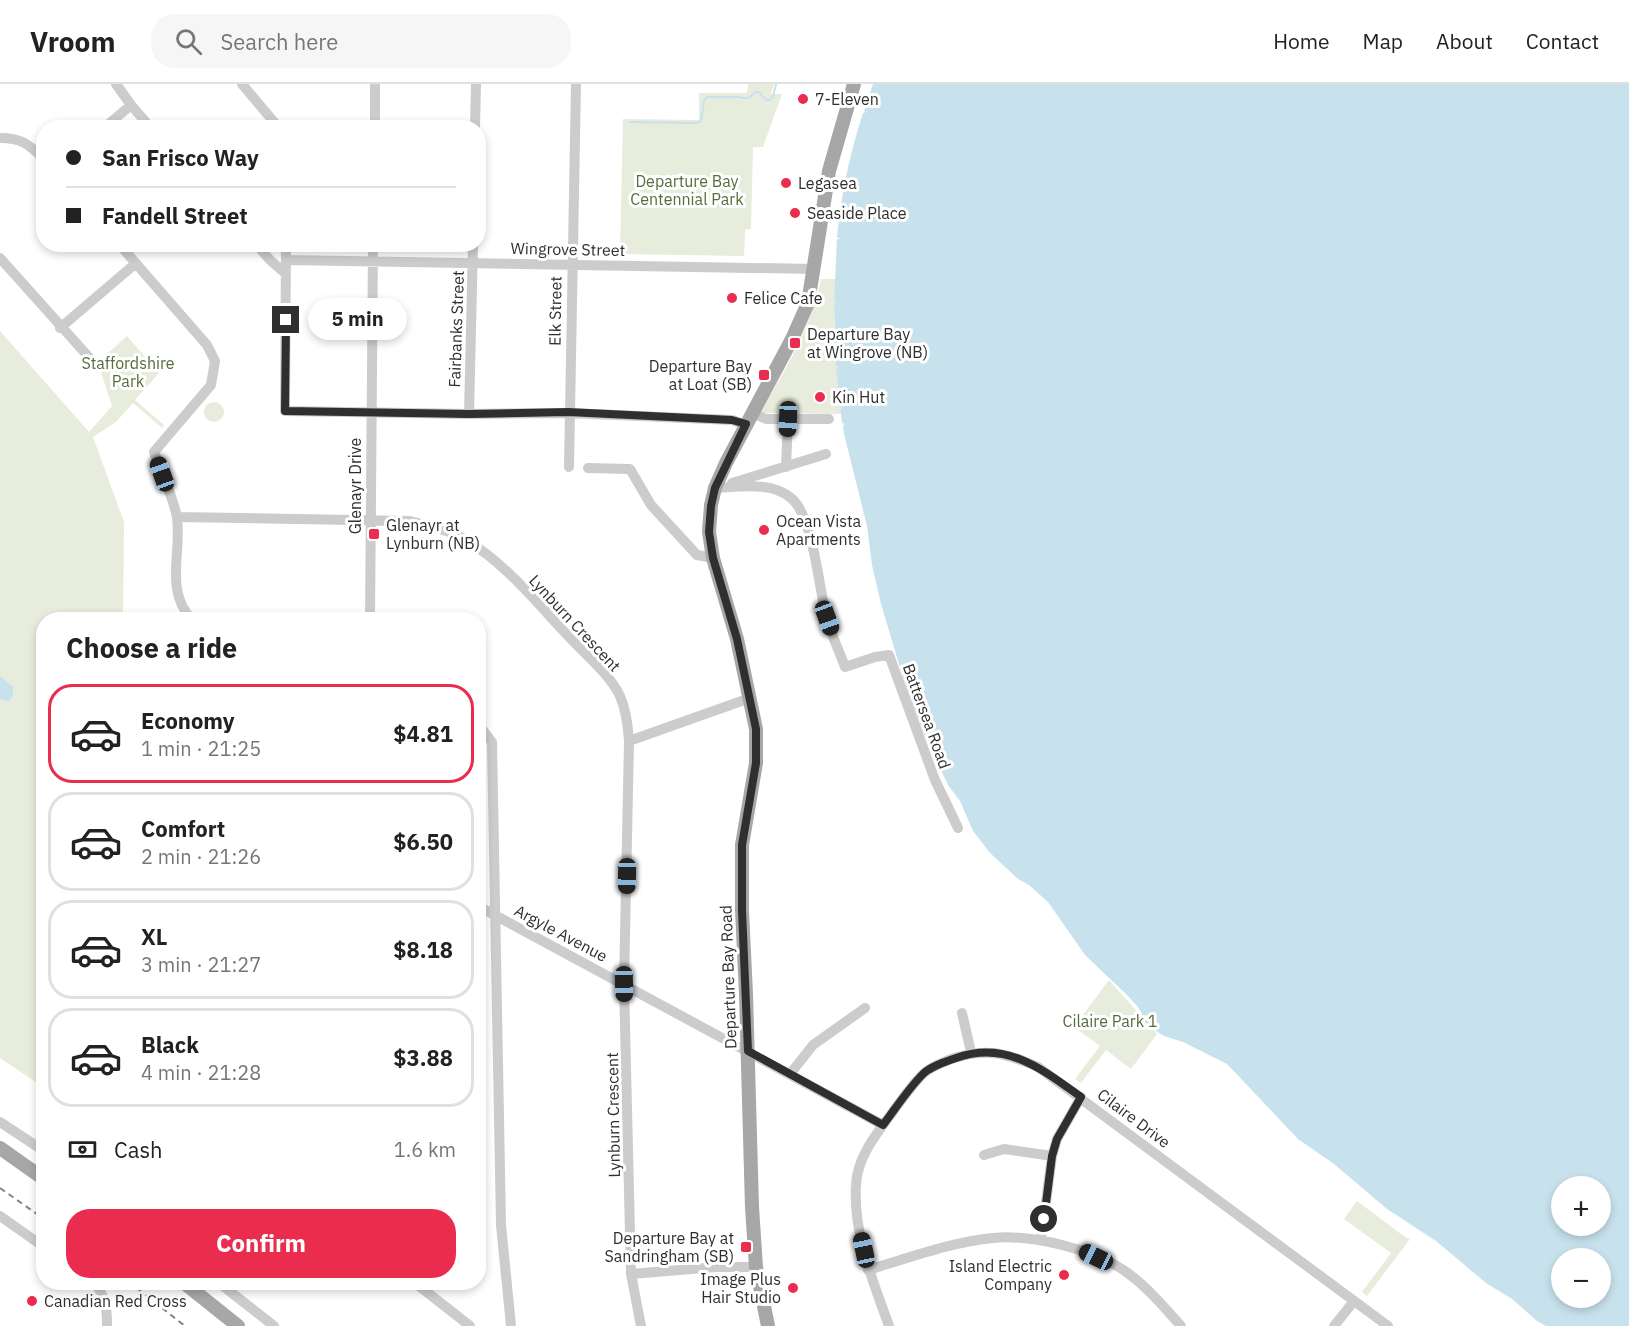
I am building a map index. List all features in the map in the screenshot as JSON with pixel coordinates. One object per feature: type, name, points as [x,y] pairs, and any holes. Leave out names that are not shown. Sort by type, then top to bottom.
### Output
[{"type":"main road","name":"Departure Bay Road","points":[[768,1326],[756,1267],[752,1207],[742,910],[742,845],[756,763],[756,729],[737,639],[713,558],[709,532],[715,488],[799,326],[808,303],[829,171],[854,84]]},
{"type":"main road","points":[[0,1149],[36,1174]]},
{"type":"main road","points":[[193,1290],[238,1326]]},
{"type":"street","points":[[116,84],[145,120]]},
{"type":"street","points":[[242,84],[272,120]]},
{"type":"street","points":[[375,84],[375,120]]},
{"type":"street","points":[[475,120],[476,84]]},
{"type":"street","name":"Elk Street","points":[[569,466],[568,412],[576,84]]},
{"type":"street","points":[[113,120],[131,105]]},
{"type":"street","points":[[0,138],[16,138],[36,152]]},
{"type":"street","points":[[125,252],[207,345],[215,361],[212,385],[154,452],[177,517],[175,580],[179,600],[185,612]]},
{"type":"street","points":[[263,252],[286,274]]},
{"type":"street","points":[[286,252],[285,411],[469,414],[568,412],[732,420],[829,419]]},
{"type":"street","name":"Glenayr Drive","points":[[370,612],[370,413],[374,252]]},
{"type":"street","name":"Fairbanks Street","points":[[469,414],[474,252]]},
{"type":"street","points":[[0,258],[94,364]]},
{"type":"street","name":"Wingrove Street","points":[[286,260],[814,269]]},
{"type":"street","points":[[60,327],[135,264]]},
{"type":"street","points":[[786,466],[788,419]]},
{"type":"street","points":[[715,488],[826,454]]},
{"type":"street","points":[[588,468],[630,468],[651,505],[697,555],[713,558]]},
{"type":"street","name":"Battersea Road","points":[[715,488],[755,486],[776,490],[792,498],[802,514],[820,574],[827,618],[845,667],[875,657],[889,656],[935,780],[958,828]]},
{"type":"street","name":"Lynburn Crescent","points":[[177,517],[410,521],[464,538],[485,552],[506,571],[604,674],[619,695],[628,723],[629,741],[624,984],[631,1274],[641,1326]]},
{"type":"street","points":[[370,608],[374,612]]},
{"type":"street","points":[[629,741],[750,698]]},
{"type":"street","points":[[486,734],[492,742],[501,1225],[511,1326]]},
{"type":"street","name":"Argyle Avenue","points":[[486,910],[883,1125]]},
{"type":"street","points":[[790,1074],[813,1045],[865,1008]]},
{"type":"street","points":[[962,1013],[971,1052]]},
{"type":"street","name":"Cilaire Drive","points":[[889,1326],[868,1270],[856,1212],[856,1183],[860,1166],[872,1140],[924,1072],[971,1052],[992,1052],[1015,1057],[1038,1067],[1388,1326]]},
{"type":"street","points":[[1041,1240],[1052,1156],[1057,1139],[1081,1097]]},
{"type":"street","points":[[0,1122],[36,1146]]},
{"type":"street","points":[[984,1155],[1004,1149],[1052,1156]]},
{"type":"street","points":[[0,1216],[36,1241]]},
{"type":"street","points":[[868,1270],[945,1247],[994,1237],[1041,1240],[1081,1249],[1126,1272],[1152,1293],[1181,1326]]},
{"type":"street","points":[[631,1274],[716,1267],[756,1267]]},
{"type":"street","points":[[100,1290],[104,1295],[107,1308],[107,1326]]},
{"type":"street","points":[[228,1290],[274,1326]]},
{"type":"street","points":[[424,1290],[470,1326]]},
{"type":"street","points":[[1334,1326],[1354,1301]]},
{"type":"green space","name":"Departure Bay Centennial Park","points":[[748,84],[774,84],[771,94],[782,94],[763,147],[753,147],[751,229],[745,230],[744,256],[620,254],[623,119],[699,120],[699,93],[747,93]]},
{"type":"green space","points":[[821,279],[835,279],[834,324],[841,414],[761,413],[804,332]]},
{"type":"green space","name":"Staffordshire Park","points":[[0,331],[89,432],[112,406],[101,372],[106,364],[106,355],[127,336],[159,373],[135,400],[164,425],[162,428],[133,403],[116,422],[93,437],[124,522],[123,612],[36,612],[36,1082],[0,1058]]},
{"type":"green space","points":[[214,402],[221,405],[224,412],[221,419],[214,422],[207,419],[204,412],[207,405]]},
{"type":"green space","name":"Cilaire Park 1","points":[[1109,980],[1157,1034],[1131,1069],[1106,1050],[1081,1083],[1075,1079],[1100,1046],[1074,1027]]},
{"type":"green space","points":[[1357,1201],[1410,1239],[1367,1296],[1362,1292],[1391,1253],[1344,1219]]},
{"type":"water","points":[[873,84],[1629,84],[1629,1326],[1546,1326],[1512,1299],[1486,1283],[1436,1241],[1387,1209],[1334,1164],[1298,1139],[1227,1064],[1183,1042],[1164,1036],[1148,1026],[1138,1007],[1085,955],[1048,902],[990,853],[973,831],[913,711],[881,604],[872,565],[867,526],[844,434],[843,425],[845,424],[842,423],[836,368],[839,367],[836,366],[834,303],[836,303],[834,301],[837,239],[840,239],[837,237],[847,174],[863,113],[866,112],[864,111]]},
{"type":"water","points":[[0,676],[13,687],[13,695],[9,701],[0,699]]},
{"type":"waterway","points":[[630,122],[696,123],[701,121],[704,101],[707,97],[747,98],[759,92],[766,100],[770,100],[776,84]]},
{"type":"railway","points":[[0,1188],[36,1213]]},
{"type":"railway","points":[[139,1290],[185,1326]]},
{"type":"place","name":"7-Eleven","points":[[803,99]]},
{"type":"place","name":"Legasea","points":[[786,183]]},
{"type":"place","name":"Seaside Place","points":[[795,213]]},
{"type":"place","name":"Felice Cafe","points":[[732,298]]},
{"type":"place","name":"Departure Bay at Wingrove (NB)","points":[[795,343]]},
{"type":"place","name":"Departure Bay at Loat (SB)","points":[[764,375]]},
{"type":"place","name":"Kin Hut","points":[[820,397]]},
{"type":"place","name":"Ocean Vista Apartments","points":[[764,530]]},
{"type":"place","name":"Glenayr at Lynburn (NB)","points":[[374,534]]},
{"type":"place","name":"Departure Bay at Sandringham (SB)","points":[[746,1247]]},
{"type":"place","name":"Island Electric Company","points":[[1064,1275]]},
{"type":"place","name":"Image Plus Hair Studio","points":[[793,1288]]},
{"type":"place","name":"Canadian Red Cross","points":[[32,1301]]},
{"type":"route","points":[[286,320],[285,411],[469,414],[568,412],[737,420],[746,424],[715,488],[709,532],[713,558],[737,639],[756,729],[756,763],[742,845],[742,910],[748,1051],[883,1125],[924,1072],[944,1062],[971,1052],[992,1052],[1015,1057],[1038,1067],[1081,1097],[1057,1139],[1052,1156],[1044,1219]]}]
